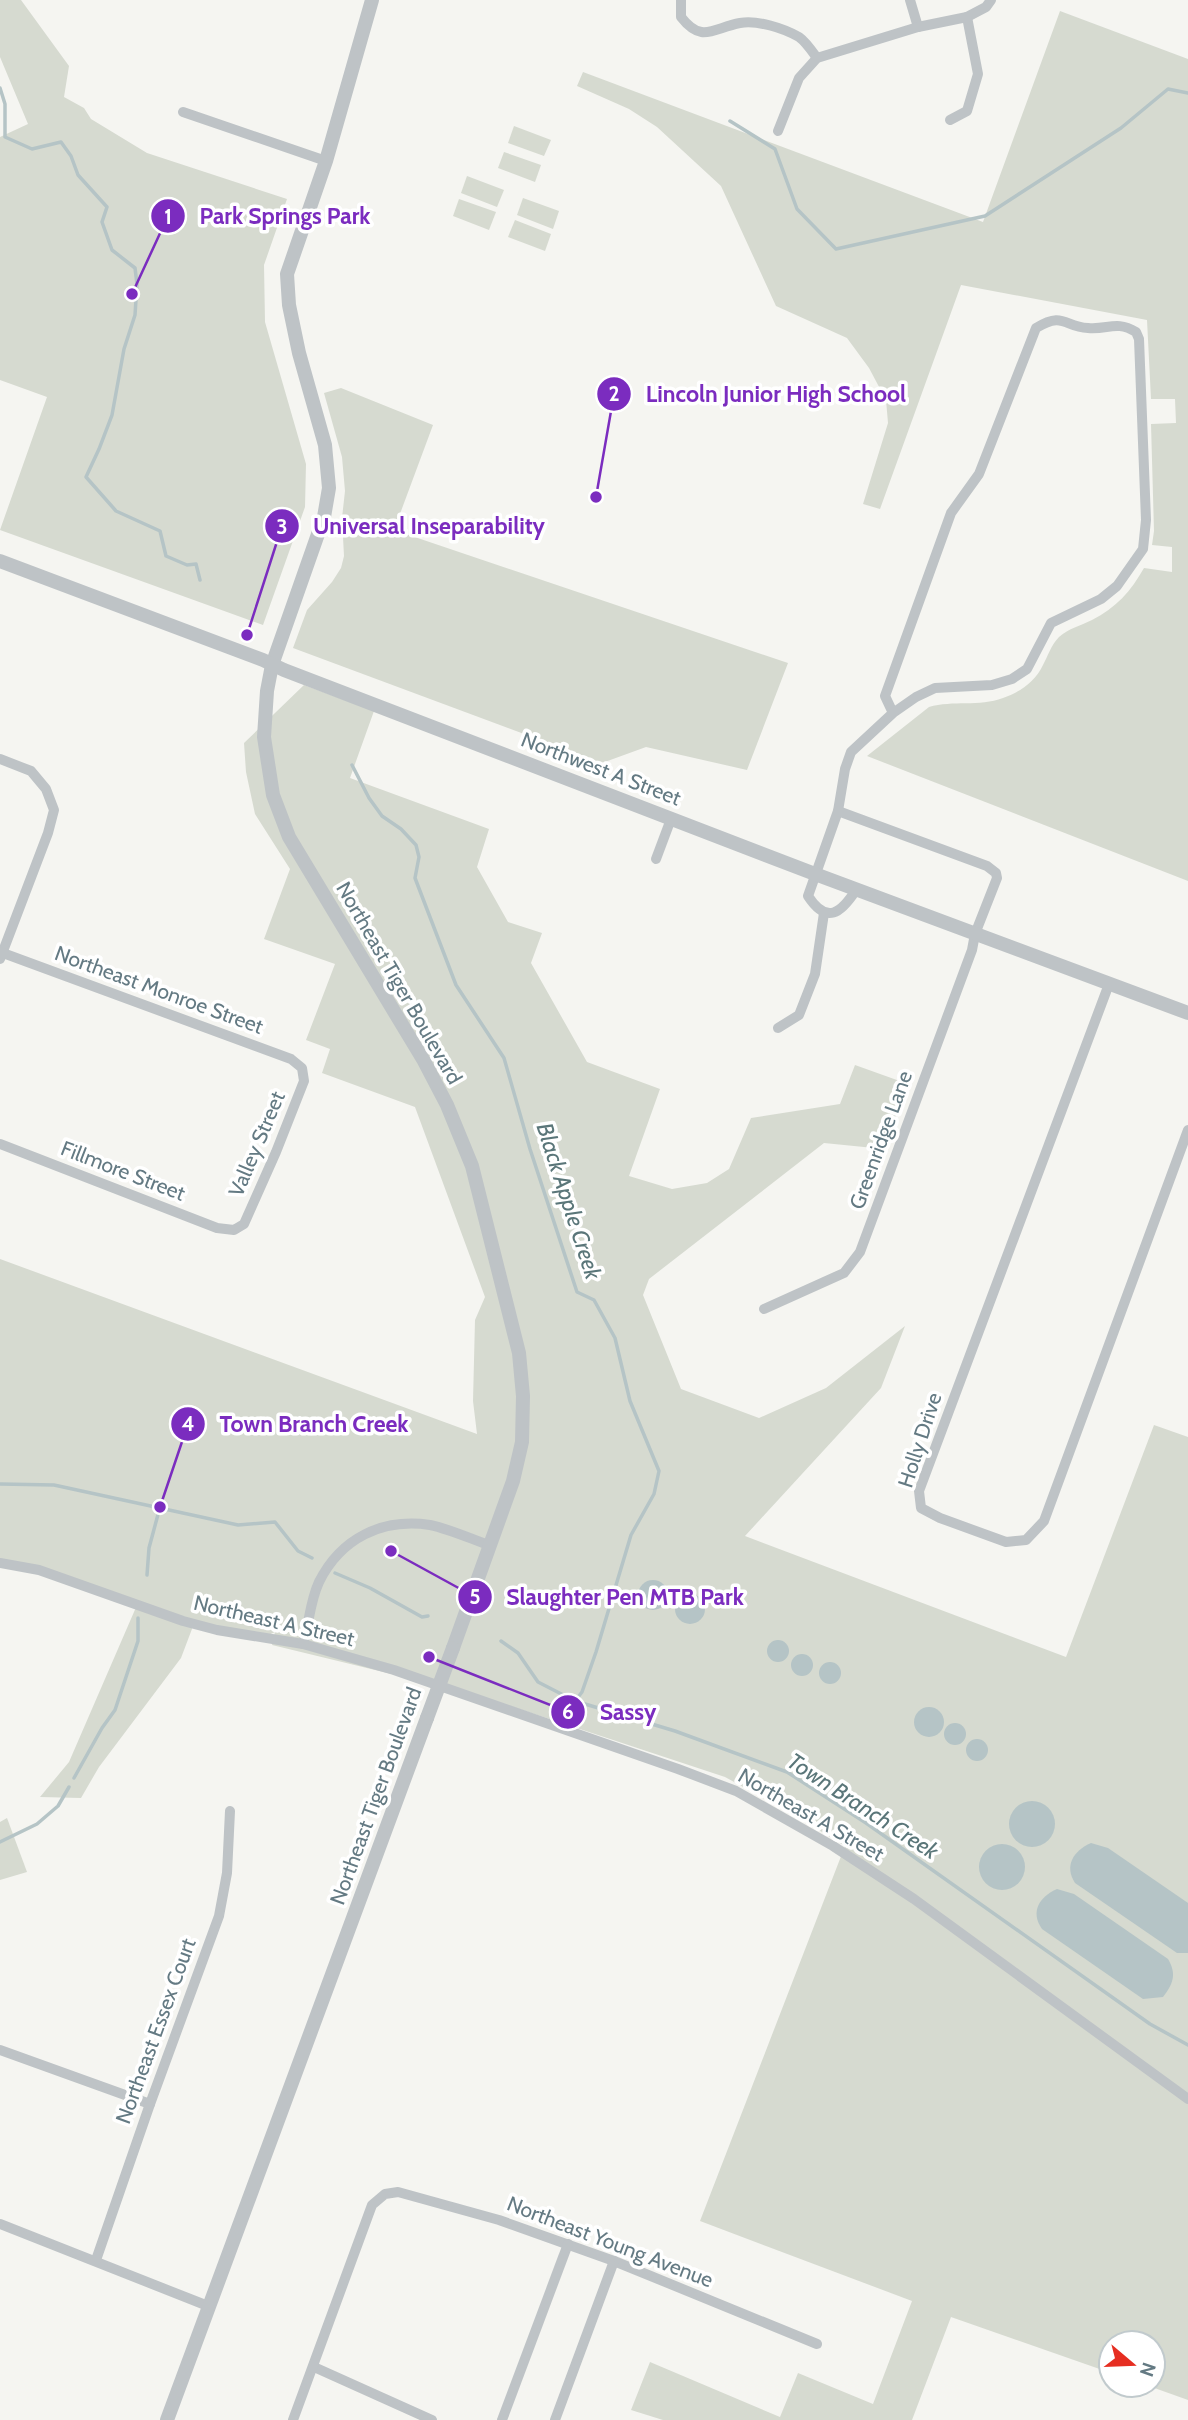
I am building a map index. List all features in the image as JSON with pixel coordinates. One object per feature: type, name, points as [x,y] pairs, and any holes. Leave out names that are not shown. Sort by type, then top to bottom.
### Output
[{"type":"street","name":"Northeast Tiger Boulevard","points":[[167,2420],[491,1546],[513,1481],[522,1442],[523,1396],[519,1353],[472,1166],[447,1105],[392,1006],[289,837],[273,795],[264,737],[272,665],[324,517],[329,488],[325,445],[299,353],[289,305],[287,274],[326,161],[372,0]]},
{"type":"street","points":[[681,0],[681,17],[690,28],[708,34],[741,23],[769,25],[800,38],[817,58]]},
{"type":"street","points":[[910,0],[918,27]]},
{"type":"street","points":[[778,131],[799,78],[817,58],[918,27],[967,17],[986,7],[991,0]]},
{"type":"street","points":[[950,120],[967,111],[978,74],[967,17]]},
{"type":"street","points":[[183,112],[326,161]]},
{"type":"street","points":[[856,890],[847,905],[838,912],[824,913],[808,896],[838,811],[845,769],[851,752],[893,713],[916,696],[935,688],[992,685],[1012,679],[1027,669],[1051,623],[1101,598],[1117,586],[1143,549],[1146,520],[1139,339],[1136,332],[1121,324],[1088,328],[1063,320],[1054,320],[1036,328],[979,474],[951,513],[885,696],[893,713]]},
{"type":"street","name":"Northwest A Street","points":[[0,561],[856,890],[1188,1013]]},
{"type":"street","points":[[0,759],[31,771],[46,789],[54,810],[48,833],[1,955]]},
{"type":"street","name":"Greenridge Lane","points":[[764,1309],[844,1273],[860,1252],[997,878],[992,869],[838,811]]},
{"type":"street","points":[[656,859],[671,819]]},
{"type":"street","points":[[778,1028],[799,1014],[815,974],[824,913]]},
{"type":"street","name":"Northeast Monroe Street","points":[[1,955],[291,1059],[302,1068]]},
{"type":"street","name":"Holly Drive","points":[[1109,984],[919,1491],[921,1508],[940,1518],[1006,1542],[1026,1540],[1044,1521],[1188,1130]]},
{"type":"street","name":"Valley Street","points":[[234,1230],[244,1224],[276,1152],[304,1081],[302,1068]]},
{"type":"street","name":"Fillmore Street","points":[[0,1144],[217,1228],[234,1230]]},
{"type":"street","points":[[303,1644],[312,1600],[319,1582],[334,1558],[366,1532],[382,1526],[407,1523],[432,1526],[491,1546]]},
{"type":"street","name":"Northeast A Street","points":[[0,1563],[39,1570],[183,1621],[217,1630],[303,1644],[394,1670],[736,1791],[833,1846],[914,1899],[1188,2099]]},
{"type":"street","name":"Northeast Essex Court","points":[[96,2260],[219,1916],[227,1873],[230,1811]]},
{"type":"street","points":[[0,2050],[150,2104]]},
{"type":"street","name":"Northeast Young Avenue","points":[[314,2367],[372,2205],[385,2194],[398,2192],[499,2220],[614,2260],[817,2344]]},
{"type":"street","points":[[0,2224],[208,2306]]},
{"type":"street","points":[[502,2420],[568,2245]]},
{"type":"street","points":[[555,2420],[614,2260]]},
{"type":"street","points":[[293,2420],[314,2367],[432,2420]]},
{"type":"shaded area","points":[[0,0],[21,0],[69,66],[64,97],[84,108],[91,119],[147,153],[287,199],[264,265],[265,322],[306,464],[305,507],[263,625],[0,530],[47,397],[0,380],[0,137],[28,124],[0,57]]},
{"type":"shaded area","points":[[1060,11],[1188,59],[1188,881],[867,756],[929,707],[994,701],[1021,689],[1036,676],[1059,637],[1116,604],[1144,568],[1172,572],[1172,547],[1152,545],[1154,531],[1151,424],[1176,423],[1175,399],[1151,399],[1147,320],[961,285],[880,509],[863,504],[888,423],[886,400],[869,368],[847,338],[776,306],[721,186],[657,127],[629,109],[577,86],[583,72],[983,222]]},
{"type":"shaded area","points":[[514,126],[551,140],[544,156],[508,143]]},
{"type":"shaded area","points":[[504,152],[541,165],[535,182],[498,168]]},
{"type":"shaded area","points":[[467,176],[504,190],[497,207],[461,193]]},
{"type":"shaded area","points":[[523,198],[559,211],[553,229],[517,215]]},
{"type":"shaded area","points":[[459,199],[496,212],[489,230],[453,216]]},
{"type":"shaded area","points":[[515,220],[551,234],[545,251],[508,237]]},
{"type":"shaded area","points":[[341,388],[433,425],[394,530],[788,663],[747,770],[646,747],[602,763],[293,648],[307,610],[332,582],[341,568],[344,556],[342,518],[345,491],[342,457],[324,393]]},
{"type":"shaded area","points":[[304,685],[374,711],[350,778],[489,829],[477,867],[508,922],[542,933],[531,963],[587,1062],[660,1089],[629,1176],[672,1189],[707,1183],[729,1169],[751,1118],[840,1104],[855,1065],[908,1084],[884,1149],[824,1143],[649,1279],[643,1295],[681,1389],[759,1418],[826,1388],[905,1326],[881,1388],[745,1536],[1066,1657],[1154,1425],[1188,1437],[1188,2400],[1167,2392],[1167,2329],[1097,2329],[1097,2368],[951,2317],[912,2420],[663,2420],[631,2410],[650,2362],[780,2417],[798,2373],[873,2404],[912,2301],[700,2221],[845,1846],[725,1777],[474,1694],[272,1645],[275,1632],[266,1636],[195,1621],[181,1658],[99,1767],[81,1798],[40,1797],[69,1762],[137,1605],[39,1571],[0,1565],[0,1259],[477,1434],[473,1401],[475,1320],[485,1297],[415,1107],[322,1073],[330,1049],[306,1040],[335,964],[264,939],[290,869],[255,814],[246,772],[244,743]]},
{"type":"shaded area","points":[[653,1580],[664,1584],[668,1595],[664,1606],[653,1610],[642,1606],[638,1595],[642,1584]]},
{"type":"shaded area","points":[[690,1594],[701,1598],[705,1609],[701,1620],[690,1624],[679,1620],[675,1609],[679,1598]]},
{"type":"shaded area","points":[[778,1640],[786,1643],[789,1651],[786,1659],[778,1662],[770,1659],[767,1651],[770,1643]]},
{"type":"shaded area","points":[[802,1654],[810,1657],[813,1665],[810,1673],[802,1676],[794,1673],[791,1665],[794,1657]]},
{"type":"shaded area","points":[[830,1662],[838,1665],[841,1673],[838,1681],[830,1684],[822,1681],[819,1673],[822,1665]]},
{"type":"shaded area","points":[[929,1707],[940,1711],[944,1722],[940,1733],[929,1737],[918,1733],[914,1722],[918,1711]]},
{"type":"shaded area","points":[[955,1723],[963,1726],[966,1734],[963,1742],[955,1745],[947,1742],[944,1734],[947,1726]]},
{"type":"shaded area","points":[[977,1739],[985,1742],[988,1750],[985,1758],[977,1761],[969,1758],[966,1750],[969,1742]]},
{"type":"shaded area","points":[[1032,1801],[1048,1808],[1055,1824],[1048,1840],[1032,1847],[1016,1840],[1009,1824],[1016,1808]]},
{"type":"shaded area","points":[[7,1818],[27,1872],[0,1880],[0,1822]]},
{"type":"shaded area","points":[[1091,1843],[1108,1848],[1188,1903],[1188,1953],[1177,1953],[1075,1883],[1070,1871],[1072,1860],[1079,1850]]},
{"type":"shaded area","points":[[1002,1844],[1018,1851],[1025,1867],[1018,1883],[1002,1890],[986,1883],[979,1867],[986,1851]]},
{"type":"shaded area","points":[[1057,1889],[1074,1894],[1168,1959],[1173,1979],[1163,1997],[1143,1999],[1042,1929],[1038,1923],[1038,1906],[1045,1896]]},
{"type":"waterway","name":"Black Apple Creek","points":[[0,88],[5,104],[5,137],[32,149],[61,142],[71,156],[78,175],[107,207],[102,222],[112,250],[135,268],[135,315],[124,349],[112,415],[86,477],[116,511],[160,531],[166,556],[187,565],[196,564],[200,580]]},
{"type":"waterway","points":[[730,121],[775,149],[797,209],[836,249],[985,216],[1121,128],[1168,89],[1188,93]]},
{"type":"waterway","name":"Black Apple Creek","points":[[352,765],[382,816],[401,829],[416,845],[419,857],[415,878],[456,985],[504,1058],[530,1149],[577,1292],[594,1300],[615,1338],[630,1401],[659,1471],[654,1494],[631,1535],[596,1652],[582,1692],[575,1701]]},
{"type":"waterway","name":"Town Branch Creek","points":[[0,1484],[54,1485],[238,1525],[275,1522],[298,1551],[312,1558]]},
{"type":"waterway","points":[[147,1575],[149,1548],[160,1507]]},
{"type":"waterway","name":"Town Branch Creek","points":[[335,1573],[370,1588],[422,1617],[428,1616]]},
{"type":"waterway","points":[[74,1778],[115,1710],[138,1641],[138,1618]]},
{"type":"waterway","name":"Town Branch Creek","points":[[501,1641],[518,1653],[538,1682],[575,1701],[675,1731],[787,1772],[866,1823],[1150,2024],[1188,2045]]},
{"type":"waterway","points":[[0,1842],[37,1824],[58,1806],[69,1787]]},
{"type":"place","name":"Park Springs Park","points":[[132,294]]},
{"type":"place","name":"Lincoln Junior High School","points":[[596,497]]},
{"type":"place","name":"Universal Inseparability","points":[[247,635]]},
{"type":"place","name":"Town Branch Creek","points":[[160,1507]]},
{"type":"place","name":"Slaughter Pen MTB Park","points":[[391,1551]]},
{"type":"place","name":"Sassy","points":[[429,1657]]}]
